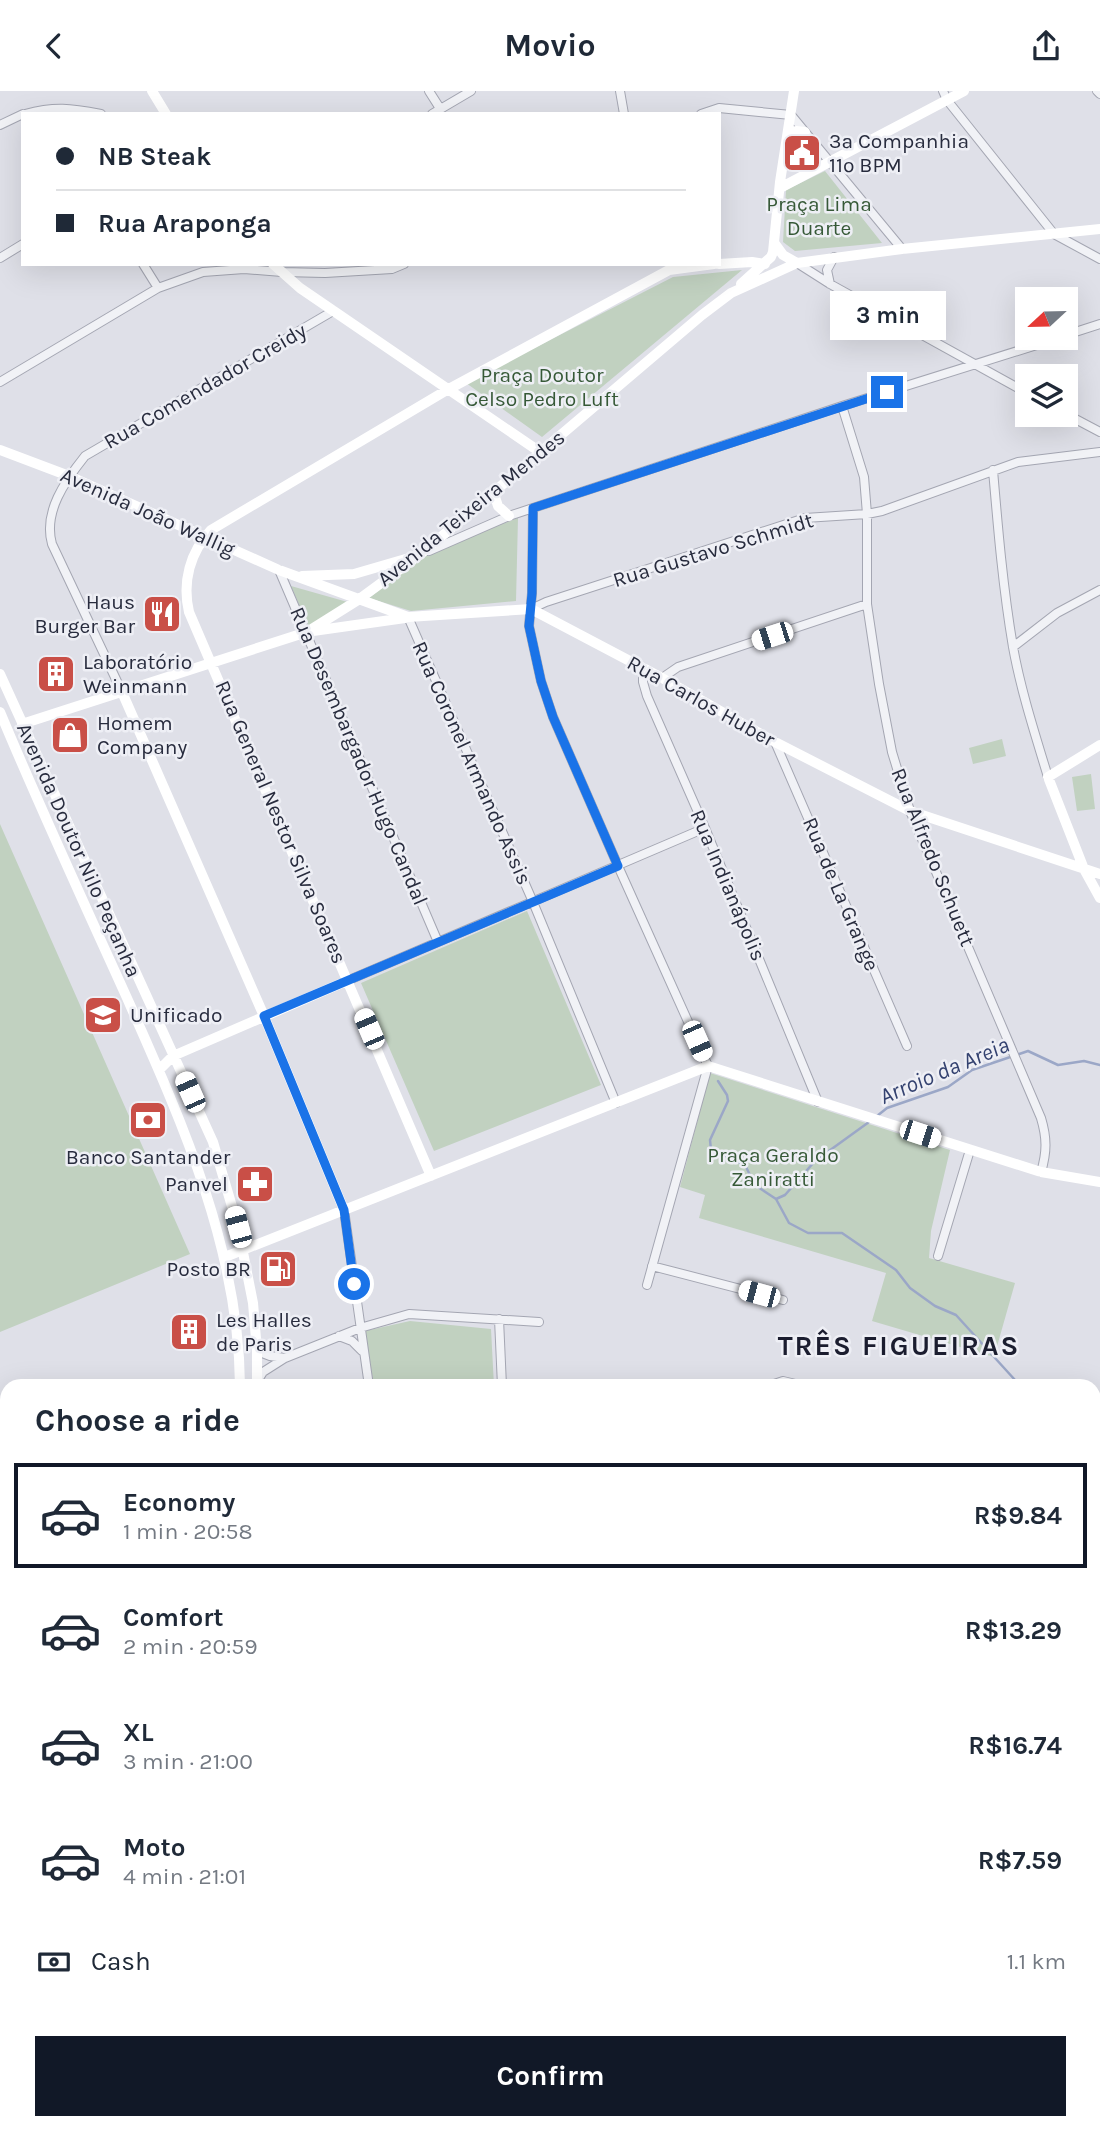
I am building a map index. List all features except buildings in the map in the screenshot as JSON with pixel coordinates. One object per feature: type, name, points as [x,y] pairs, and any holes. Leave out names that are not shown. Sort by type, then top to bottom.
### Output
[{"type":"street","points":[[152,91],[165,112]]},
{"type":"street","points":[[429,91],[441,110]]},
{"type":"street","points":[[436,112],[471,91]]},
{"type":"street","points":[[620,91],[624,112]]},
{"type":"street","points":[[731,293],[771,257],[775,244],[794,91]]},
{"type":"street","points":[[780,188],[945,96],[964,91]]},
{"type":"street","points":[[945,96],[1054,234],[1100,259]]},
{"type":"street","points":[[43,112],[68,108],[90,112]]},
{"type":"street","points":[[707,112],[719,108],[791,115],[902,249]]},
{"type":"street","points":[[0,125],[21,115]]},
{"type":"street","points":[[788,135],[796,131],[805,132]]},
{"type":"street","name":"Avenida Teixeira Mendes","points":[[22,724],[307,632],[358,600],[422,553],[731,293],[748,284],[797,263],[834,257],[1100,229]]},
{"type":"street","points":[[775,244],[783,255],[830,285],[1015,386]]},
{"type":"street","points":[[0,258],[21,245]]},
{"type":"street","points":[[830,285],[827,269],[834,257]]},
{"type":"street","points":[[721,264],[764,263]]},
{"type":"street","points":[[748,284],[764,271],[764,263]]},
{"type":"street","points":[[144,266],[158,288]]},
{"type":"street","points":[[0,381],[158,288],[203,272],[278,268],[326,273],[392,269],[399,266]]},
{"type":"street","points":[[204,538],[222,522],[447,390],[669,270],[701,266]]},
{"type":"street","points":[[278,268],[299,288],[540,452]]},
{"type":"street","name":"Rua Comendador Creidy","points":[[122,692],[49,533],[51,514],[69,476],[85,456],[333,311]]},
{"type":"street","points":[[1078,331],[1100,324]]},
{"type":"street","points":[[295,577],[354,574],[390,565],[509,516],[842,406],[1022,350]]},
{"type":"street","name":"Rua Alfredo Schuett","points":[[842,406],[861,463],[867,515],[867,604],[878,684],[892,752],[910,811],[1041,1118],[1047,1136],[1041,1172]]},
{"type":"street","points":[[1078,420],[1100,432]]},
{"type":"street","name":"Avenida João Wallig","points":[[0,450],[69,476],[295,577]]},
{"type":"street","name":"Rua Gustavo Schmidt","points":[[531,609],[806,518],[867,515],[1017,462],[1100,452]]},
{"type":"street","points":[[993,470],[1000,554],[1013,647],[1027,710],[1048,776],[1084,869],[1100,898]]},
{"type":"street","points":[[493,491],[498,506],[509,516]]},
{"type":"street","points":[[533,508],[529,626],[541,681],[553,717],[708,1066],[646,1285]]},
{"type":"street","name":"Rua General Nestor Silva Soares","points":[[204,538],[196,550],[186,583],[185,596],[190,612],[431,1175]]},
{"type":"street","name":"Rua Desembargador Hugo Candal","points":[[279,570],[438,942]]},
{"type":"street","points":[[295,577],[408,617]]},
{"type":"street","points":[[1013,647],[1057,613],[1100,590]]},
{"type":"street","points":[[662,678],[678,667],[867,604]]},
{"type":"street","points":[[307,632],[408,617],[531,609]]},
{"type":"street","name":"Rua Carlos Huber","points":[[531,609],[662,678],[775,742],[910,811],[1100,874]]},
{"type":"street","name":"Rua Coronel Armando Assis","points":[[408,617],[533,902],[616,1103]]},
{"type":"street","name":"Rua Indianápolis","points":[[643,668],[647,696],[705,828],[818,1102]]},
{"type":"street","name":"Avenida Doutor Nilo Peçanha","points":[[0,674],[213,1143],[228,1190],[253,1303],[257,1379]]},
{"type":"street","points":[[122,692],[264,1016],[344,1210],[368,1379]]},
{"type":"street","points":[[0,711],[22,724]]},
{"type":"street","name":"Avenida Doutor Nilo Peçanha","points":[[0,711],[197,1162],[225,1257],[240,1379]]},
{"type":"street","name":"Rua de La Grange","points":[[775,742],[907,1046]]},
{"type":"street","points":[[1048,776],[1100,745]]},
{"type":"street","points":[[159,1070],[173,1056],[705,828]]},
{"type":"street","points":[[225,1257],[708,1066],[1041,1172],[1100,1182]]},
{"type":"street","points":[[938,1256],[970,1150]]},
{"type":"street","points":[[652,1266],[783,1300]]},
{"type":"street","points":[[260,1379],[263,1372],[285,1358],[360,1328],[409,1314],[539,1322]]},
{"type":"street","points":[[499,1319],[502,1379]]},
{"type":"street","points":[[339,1336],[352,1341],[363,1353]]},
{"type":"street","points":[[257,1351],[285,1358]]},
{"type":"green space","name":"Praça Lima Duarte","points":[[825,171],[882,243],[795,251],[783,242],[786,190]]},
{"type":"green space","name":"Praça Doutor Celso Pedro Luft","points":[[742,270],[542,437],[466,383],[673,277]]},
{"type":"green space","points":[[518,518],[516,601],[411,611],[369,598],[430,551]]},
{"type":"green space","points":[[291,586],[351,603],[308,626]]},
{"type":"green space","points":[[1002,739],[1006,756],[973,764],[969,748]]},
{"type":"green space","points":[[1091,774],[1095,809],[1077,811],[1072,777]]},
{"type":"green space","points":[[0,824],[190,1254],[0,1332]]},
{"type":"green space","points":[[527,911],[601,1085],[434,1151],[361,983]]},
{"type":"green space","name":"Praça Geraldo Zaniratti","points":[[710,1073],[950,1150],[931,1231],[929,1258],[1015,1283],[994,1357],[872,1321],[886,1273],[699,1218],[705,1195],[680,1187]]},
{"type":"green space","points":[[410,1321],[491,1329],[494,1379],[373,1379],[365,1331]]},
{"type":"waterway","name":"Arroio da Areia","points":[[877,1116],[887,1108],[948,1087],[972,1070],[1028,1051],[1058,1065],[1084,1061],[1100,1065]]},
{"type":"waterway","name":"Arroio da Areia","points":[[718,1081],[728,1101],[710,1140],[711,1150],[745,1165],[755,1185],[776,1199],[785,1195],[815,1161],[869,1122]]},
{"type":"waterway","points":[[776,1199],[789,1223],[808,1233],[842,1233],[896,1270],[910,1288],[935,1306],[956,1315],[1014,1379]]},
{"type":"place","name":"3ª Companhia 11º BPM","points":[[802,153]]},
{"type":"place","name":"Haus Burger Bar","points":[[162,614]]},
{"type":"place","name":"Laboratório Weinmann","points":[[56,674]]},
{"type":"place","name":"Homem Company","points":[[70,735]]},
{"type":"place","name":"Unificado","points":[[103,1015]]},
{"type":"place","name":"Banco Santander","points":[[148,1120]]},
{"type":"place","name":"Panvel","points":[[255,1184]]},
{"type":"place","name":"Posto BR","points":[[278,1269]]},
{"type":"place","name":"Les Halles de Paris","points":[[189,1332]]},
{"type":"district","name":"TRÊS FIGUEIRAS","points":[[899,1345]]},
{"type":"route","points":[[354,1284],[344,1210],[264,1016],[618,866],[553,717],[541,681],[529,626],[533,508],[887,392]]}]
